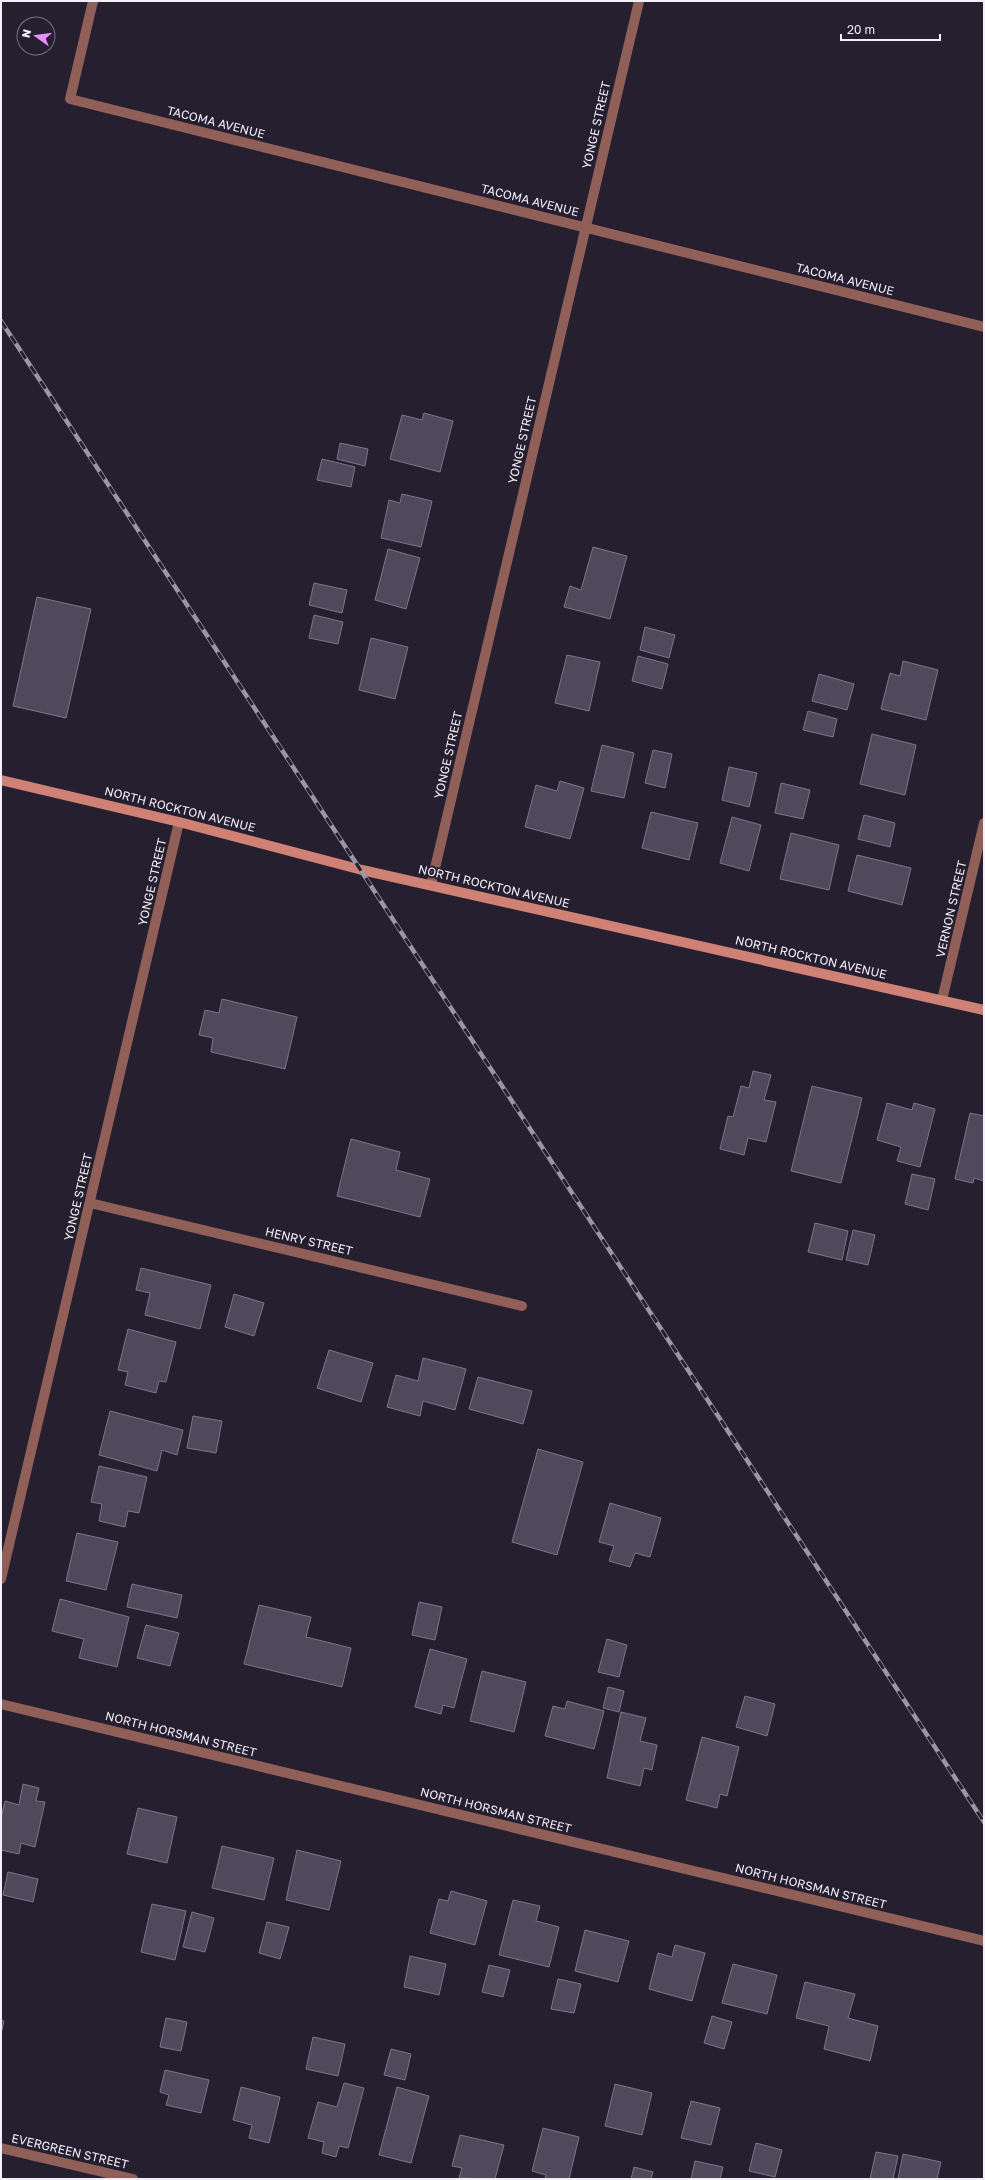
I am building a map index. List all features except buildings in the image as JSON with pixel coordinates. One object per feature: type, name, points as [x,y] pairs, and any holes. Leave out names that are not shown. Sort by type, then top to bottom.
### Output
[{"type":"main road","name":"NORTH ROCKTON AVENUE","points":[[1,780],[179,822],[362,870],[984,1010]]},
{"type":"street","name":"TACOMA AVENUE","points":[[93,1],[70,99],[984,327]]},
{"type":"street","name":"YONGE STREET","points":[[431,885],[639,1]]},
{"type":"street","name":"YONGE STREET","points":[[1,1579],[179,822]]},
{"type":"street","name":"VERNON STREET","points":[[942,1000],[984,823]]},
{"type":"street","name":"HENRY STREET","points":[[90,1203],[522,1306]]},
{"type":"street","name":"NORTH HORSMAN STREET","points":[[1,1704],[984,1941]]},
{"type":"street","name":"EVERGREEN STREET","points":[[1,2148],[133,2179]]},
{"type":"railway","points":[[1,321],[984,1822]]}]
